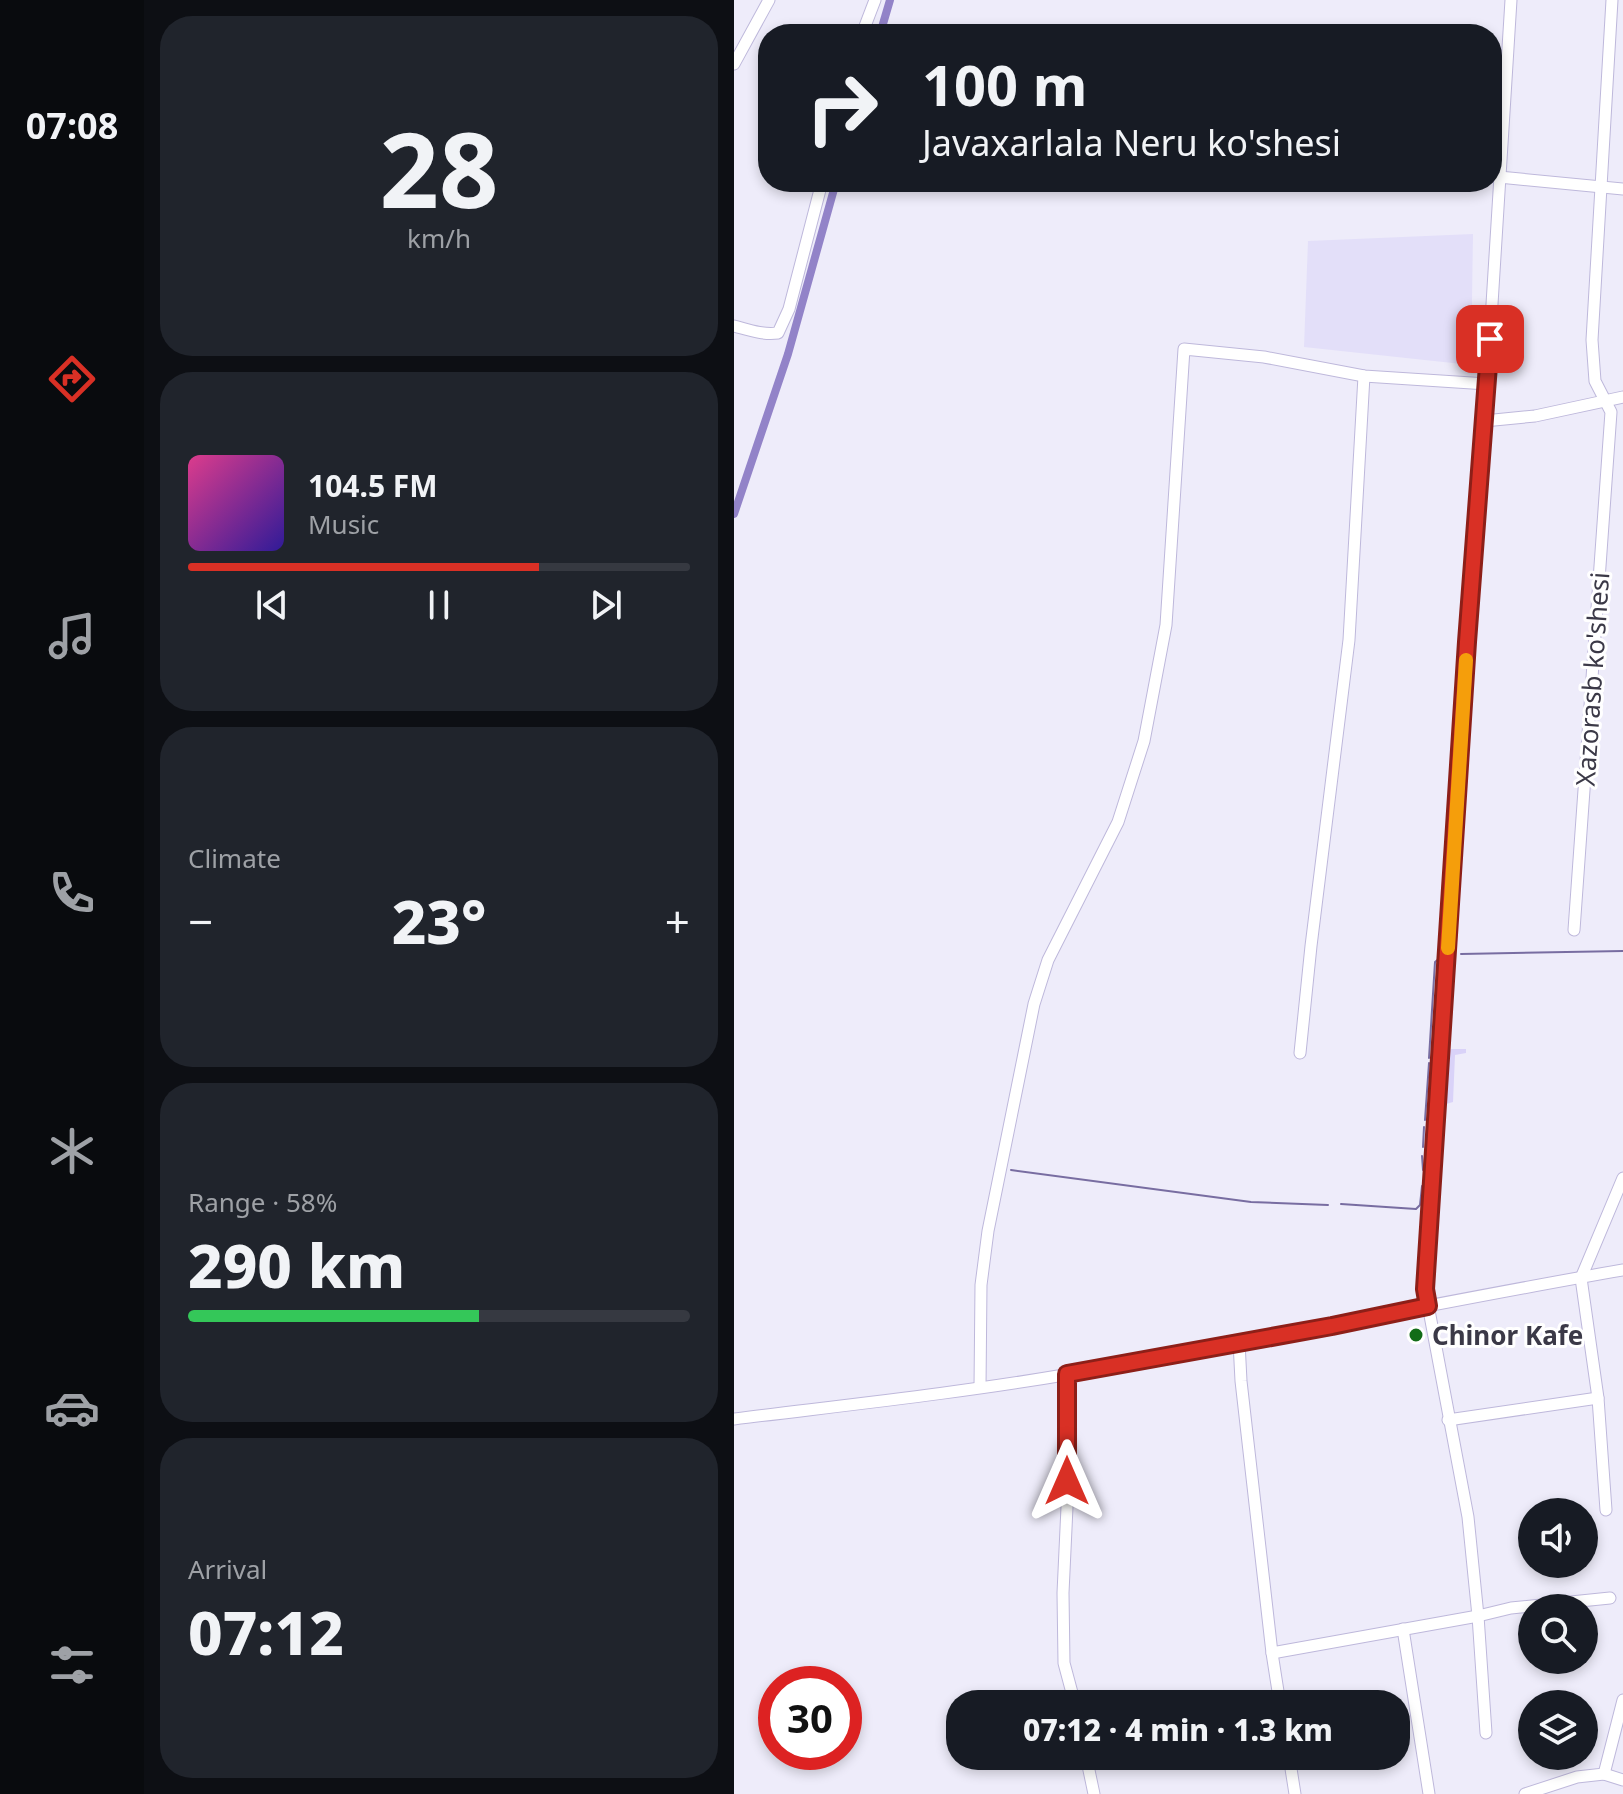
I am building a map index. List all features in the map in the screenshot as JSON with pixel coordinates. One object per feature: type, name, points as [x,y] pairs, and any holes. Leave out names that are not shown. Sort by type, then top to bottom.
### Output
[{"type":"street","points":[[734,64],[769,0]]},
{"type":"street","points":[[866,24],[875,0]]},
{"type":"street","points":[[1502,133],[1511,0]]},
{"type":"street","name":"Xazorasb ko'shesi","points":[[1574,930],[1611,412],[1595,381],[1592,340],[1612,0]]},
{"type":"street","points":[[1502,177],[1623,189]]},
{"type":"street","points":[[734,326],[758,333],[778,333],[789,309],[819,192]]},
{"type":"street","points":[[1486,1733],[1468,1517],[1425,1289],[1498,192]]},
{"type":"street","points":[[980,1387],[981,1285],[988,1231],[1034,1004],[1048,960],[1118,822],[1144,741],[1166,625],[1184,349],[1264,357],[1364,376],[1487,384]]},
{"type":"street","points":[[1300,1053],[1349,640],[1364,376]]},
{"type":"street","points":[[1484,421],[1535,416],[1623,397]]},
{"type":"street","points":[[1606,1510],[1598,1398],[1581,1278],[1623,1178]]},
{"type":"street","points":[[734,1419],[1067,1374],[1623,1270]]},
{"type":"street","points":[[1239,1342],[1278,1690]]},
{"type":"street","points":[[1067,1374],[1067,1507],[1063,1593],[1064,1663],[1071,1690]]},
{"type":"street","points":[[1448,1420],[1598,1398]]},
{"type":"street","points":[[1272,1653],[1511,1608],[1610,1598]]},
{"type":"street","points":[[1403,1629],[1429,1794]]},
{"type":"street","points":[[1604,1774],[1623,1700]]},
{"type":"street","points":[[1089,1770],[1094,1794]]},
{"type":"street","points":[[1291,1770],[1295,1794]]},
{"type":"street","points":[[1525,1794],[1577,1777],[1604,1774],[1623,1780]]},
{"type":"shaded area","points":[[1473,234],[1471,365],[1304,347],[1308,241]]},
{"type":"shaded area","points":[[1451,1049],[1466,1049],[1466,1053],[1455,1055],[1453,1102],[1446,1104],[1443,1103]]},
{"type":"waterway","points":[[883,24],[890,0]]},
{"type":"waterway","points":[[734,514],[788,354],[833,192]]},
{"type":"waterway","points":[[1461,954],[1623,951]]},
{"type":"waterway","points":[[1429,1058],[1435,962],[1441,957]]},
{"type":"waterway","points":[[1425,1120],[1429,1063]]},
{"type":"waterway","points":[[1423,1147],[1424,1127]]},
{"type":"waterway","points":[[1422,1156],[1423,1170]]},
{"type":"waterway","points":[[1011,1170],[1251,1202],[1328,1205]]},
{"type":"waterway","points":[[1341,1204],[1416,1209],[1420,1205],[1422,1186]]},
{"type":"slow traffic","points":[[1448,948],[1466,660]]},
{"type":"place","name":"Chinor Kafe","points":[[1416,1335]]},
{"type":"route","points":[[1067,1481],[1067,1374],[1428,1306],[1425,1289],[1440,1047],[1490,339]]}]
